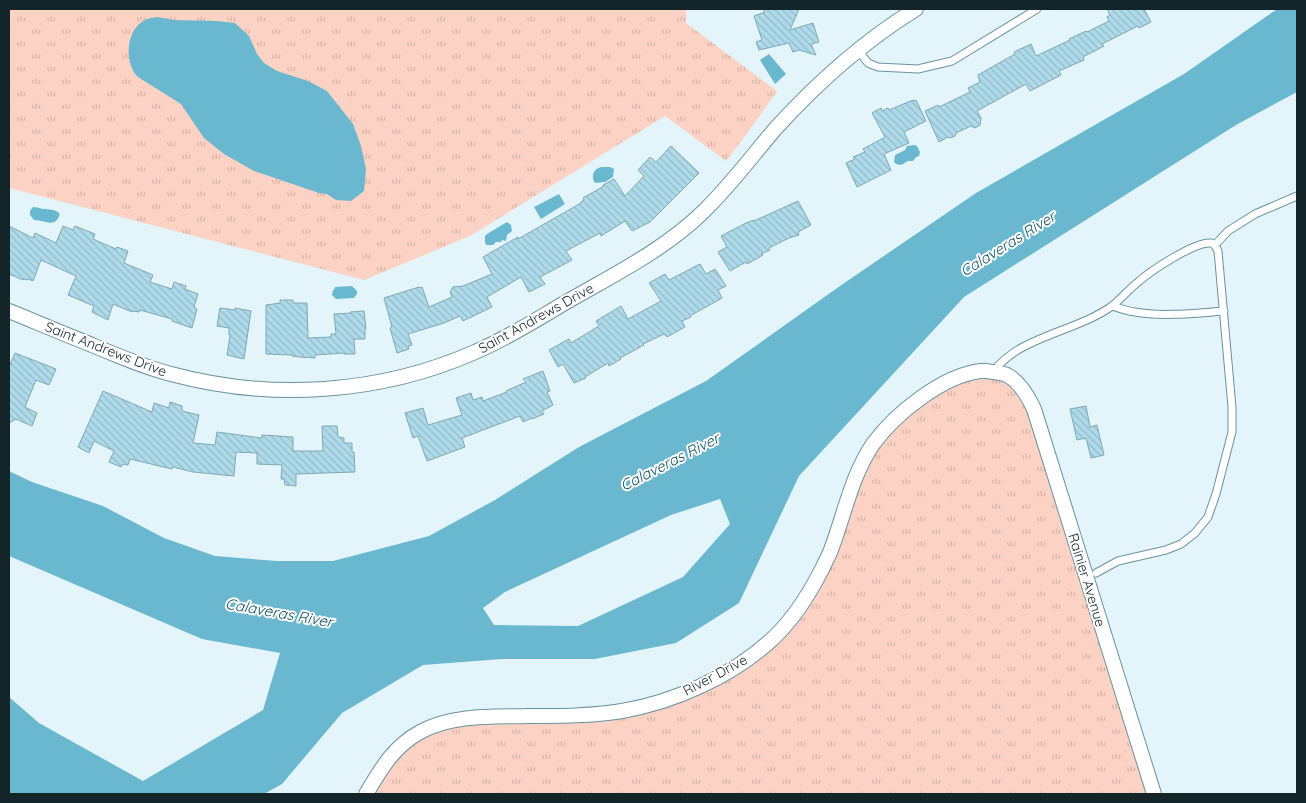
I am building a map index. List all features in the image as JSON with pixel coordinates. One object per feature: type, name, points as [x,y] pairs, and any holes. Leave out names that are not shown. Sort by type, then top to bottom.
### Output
[{"type":"street","name":"Saint Andrews Drive","points":[[9,311],[132,362],[170,374],[240,388],[320,390],[360,386],[399,378],[437,367],[474,353],[510,335],[648,254],[676,235],[703,212],[726,188],[790,113],[825,78],[858,50],[916,9]]},
{"type":"street","name":"River Drive","points":[[366,794],[386,761],[398,748],[422,731],[436,725],[475,718],[583,715],[620,711],[678,695],[739,666],[783,629],[808,596],[832,548],[856,474],[865,457],[882,433],[917,401],[950,379],[982,370],[999,373]]},
{"type":"street","name":"Rainier Avenue","points":[[999,373],[1017,382],[1027,395],[1034,409],[1154,794]]},
{"type":"lane","points":[[858,50],[868,63],[878,67],[918,69],[952,62],[1036,9]]},
{"type":"lane","points":[[1215,245],[1228,232],[1256,214],[1297,196]]},
{"type":"lane","points":[[999,373],[999,363],[1011,354],[1112,306],[1137,282],[1186,251],[1202,244],[1211,243],[1215,245],[1218,251],[1224,310],[1232,408],[1232,432],[1225,464],[1208,517],[1181,544],[1166,550],[1118,561],[1096,573]]},
{"type":"lane","points":[[1112,306],[1135,312],[1156,313],[1195,313],[1224,310]]},
{"type":"green space","points":[[9,9],[686,9],[686,23],[777,91],[726,161],[665,116],[470,236],[364,280],[9,188]]},
{"type":"green space","points":[[982,370],[1017,382],[1034,409],[1154,794],[363,794],[422,731],[475,718],[620,711],[739,666],[802,605],[882,433],[935,389]]},
{"type":"water","name":"Calaveras River","points":[[1277,9],[1297,9],[1297,92],[1236,125],[964,297],[799,476],[739,603],[676,643],[595,659],[502,659],[423,665],[342,713],[282,784],[264,794],[9,794],[9,697],[39,723],[143,781],[263,710],[280,653],[202,639],[9,556],[9,471],[32,482],[103,506],[164,538],[215,556],[277,561],[333,561],[429,536],[495,500],[579,447],[706,381],[976,193],[1184,74]],"holes":[[[720,499],[730,524],[683,577],[578,626],[494,625],[483,608],[505,592],[671,515]]]},
{"type":"water","points":[[157,17],[174,20],[235,23],[249,36],[257,54],[264,63],[277,71],[308,81],[327,91],[353,124],[361,146],[366,169],[364,191],[351,201],[336,200],[327,194],[254,171],[224,154],[204,138],[181,104],[138,77],[131,65],[129,44],[134,31],[144,21]]},
{"type":"water","points":[[769,54],[786,74],[775,84],[760,60]]},
{"type":"water","points":[[907,146],[917,146],[920,152],[919,156],[913,161],[908,161],[901,165],[894,162],[895,155],[905,150]]},
{"type":"water","points":[[601,167],[614,169],[613,177],[605,182],[595,183],[594,173],[596,169]]},
{"type":"water","points":[[559,194],[565,204],[541,219],[534,207]]},
{"type":"water","points":[[33,207],[57,211],[60,214],[58,219],[49,223],[34,220],[30,215]]},
{"type":"water","points":[[507,222],[511,225],[512,231],[507,235],[506,241],[502,240],[493,245],[486,245],[485,236]]},
{"type":"water","points":[[352,286],[357,291],[354,298],[336,299],[332,295],[335,287]]},
{"type":"building","points":[[762,9],[799,9],[790,30],[813,23],[819,42],[811,44],[816,55],[799,50],[793,52],[789,43],[759,50],[756,42],[762,40],[754,16],[765,12]]},
{"type":"building","points":[[1107,9],[1144,9],[1151,22],[1139,28],[1138,26],[1102,44],[1104,46],[1083,57],[1084,60],[1059,71],[1061,75],[1030,91],[1026,84],[977,111],[981,118],[980,125],[975,128],[971,126],[956,133],[955,136],[948,137],[939,142],[925,111],[938,105],[939,107],[970,92],[968,88],[980,82],[978,75],[1015,54],[1014,52],[1031,44],[1036,56],[1109,21],[1107,17],[1110,15]]},
{"type":"building","points":[[916,100],[926,121],[904,132],[909,143],[884,154],[891,170],[857,187],[846,163],[855,159],[853,157],[865,152],[863,149],[885,137],[872,113],[881,108],[882,111],[888,108],[889,110]]},
{"type":"building","points":[[671,146],[699,173],[650,222],[632,231],[625,221],[601,236],[600,233],[566,251],[572,260],[540,277],[545,284],[529,292],[521,277],[487,297],[492,307],[463,321],[460,316],[408,334],[412,345],[408,346],[409,349],[397,353],[384,298],[419,287],[422,287],[429,307],[452,297],[450,292],[453,287],[463,286],[492,274],[483,257],[581,203],[584,200],[583,198],[614,179],[625,196],[644,176],[638,170],[650,157],[656,162]]},
{"type":"building","points":[[798,201],[811,225],[798,232],[799,235],[769,248],[770,250],[761,254],[763,255],[730,271],[718,252],[727,247],[721,236]]},
{"type":"building","points":[[9,226],[33,238],[35,233],[56,243],[63,226],[73,230],[75,226],[95,234],[93,239],[116,249],[117,247],[128,251],[124,263],[153,275],[150,282],[172,289],[174,282],[186,286],[185,289],[198,294],[194,307],[197,309],[192,328],[172,321],[172,319],[140,310],[139,312],[132,312],[113,304],[108,320],[92,312],[94,306],[68,295],[76,276],[41,260],[33,281],[23,280],[9,274]]},
{"type":"building","points":[[700,264],[706,274],[715,269],[726,286],[718,290],[722,298],[682,321],[685,327],[667,337],[664,334],[643,344],[609,366],[608,363],[586,378],[574,383],[563,364],[558,367],[549,350],[569,339],[571,343],[599,326],[596,321],[621,306],[628,319],[661,301],[649,283],[665,274],[669,280]]},
{"type":"building","points":[[280,300],[293,300],[293,303],[307,303],[308,338],[331,337],[331,334],[336,334],[334,314],[364,311],[365,339],[354,339],[355,354],[315,355],[315,358],[266,354],[266,305],[280,303]]},
{"type":"building","points":[[220,308],[251,311],[244,359],[227,355],[230,336],[229,328],[217,326]]},
{"type":"building","points":[[15,353],[56,369],[49,385],[36,380],[25,407],[37,413],[32,426],[16,419],[9,423],[9,367]]},
{"type":"building","points":[[543,371],[550,391],[547,392],[553,405],[542,411],[544,414],[523,422],[520,416],[462,438],[465,447],[427,461],[418,436],[413,438],[405,413],[423,408],[428,425],[462,415],[456,398],[471,393],[473,400],[482,397],[483,401],[507,392],[526,382],[523,379]]},
{"type":"building","points":[[103,391],[152,412],[154,403],[169,408],[170,402],[182,406],[182,411],[199,415],[193,443],[215,445],[217,432],[262,438],[262,435],[293,437],[293,451],[323,451],[322,426],[337,426],[338,437],[344,438],[344,443],[352,443],[355,472],[296,474],[296,486],[285,485],[284,479],[281,479],[282,465],[257,464],[257,453],[236,452],[234,476],[193,472],[173,467],[172,469],[130,459],[128,465],[123,464],[121,467],[109,462],[114,451],[94,441],[89,453],[78,447]]},
{"type":"building","points":[[1086,406],[1090,427],[1097,425],[1104,455],[1091,458],[1086,438],[1077,440],[1070,409]]}]
